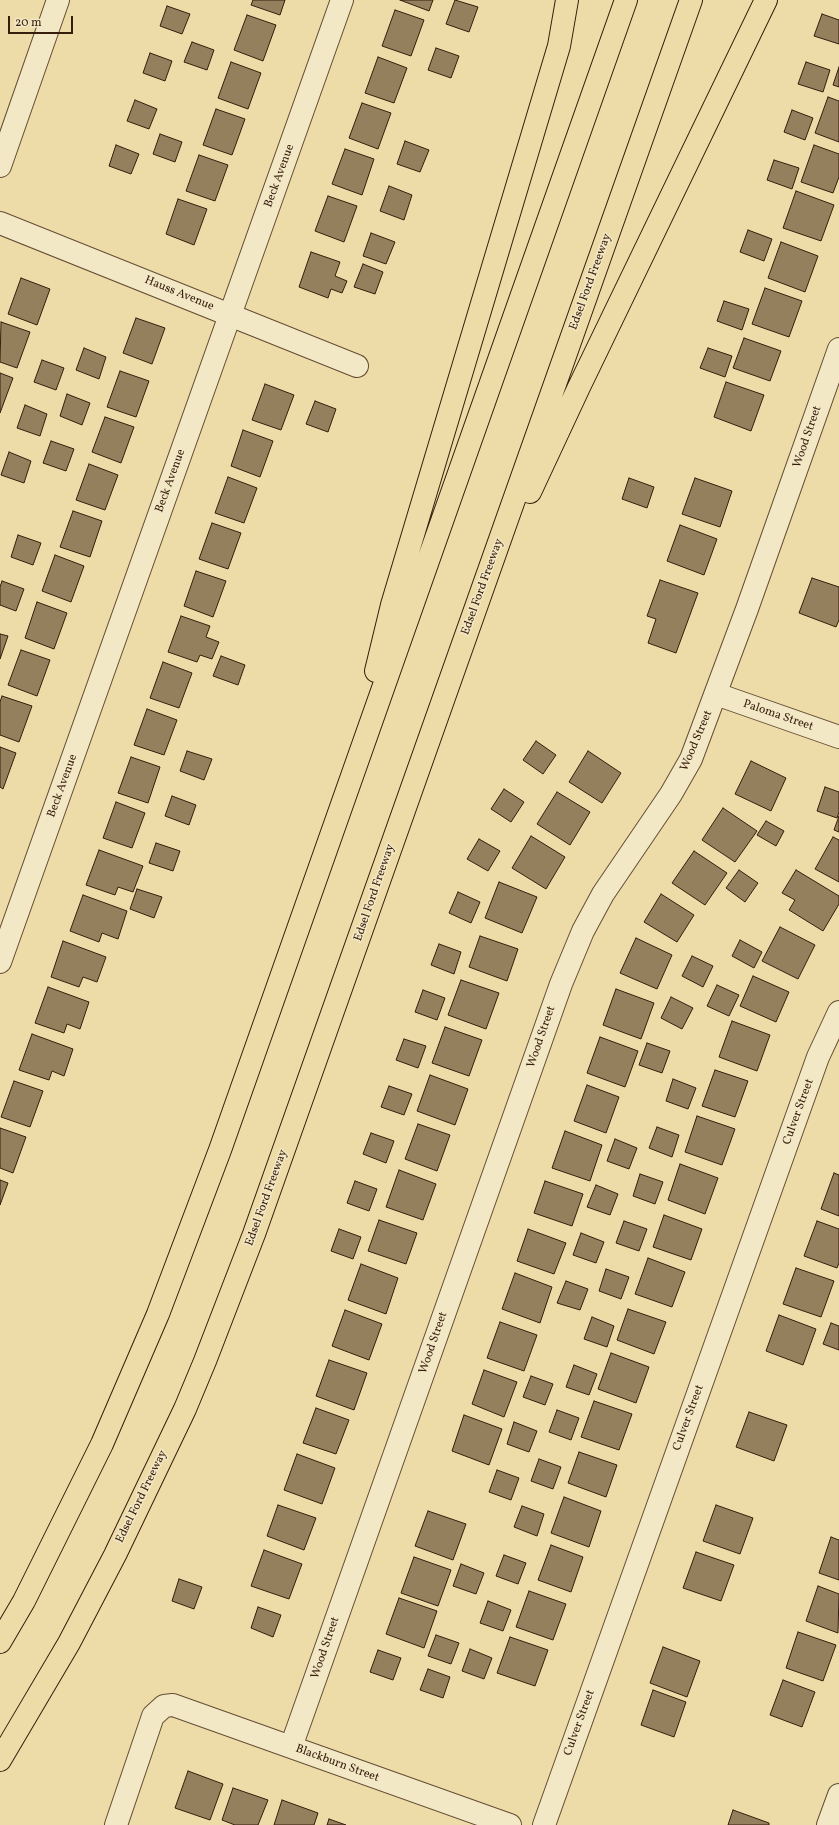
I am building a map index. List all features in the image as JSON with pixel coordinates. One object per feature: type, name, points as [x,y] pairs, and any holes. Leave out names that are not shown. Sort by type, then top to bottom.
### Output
[{"type":"highway","points":[[342,804],[392,605],[559,46],[567,0]]},
{"type":"highway","points":[[0,1642],[24,1601],[102,1444],[158,1314],[220,1150],[626,0]]},
{"type":"highway","name":"Edsel Ford Freeway","points":[[0,1760],[69,1643],[115,1555],[185,1409],[254,1234],[691,0]]},
{"type":"highway","points":[[458,658],[535,481],[766,0]]},
{"type":"street","points":[[0,166],[58,0]]},
{"type":"street","name":"Beck Avenue","points":[[0,962],[342,0]]},
{"type":"street","name":"Hauss Avenue","points":[[0,223],[357,366]]},
{"type":"street","name":"Wood Street","points":[[291,1747],[561,984],[583,931],[603,894],[672,794],[691,759],[716,694],[839,349]]},
{"type":"street","name":"Paloma Street","points":[[716,694],[839,737]]},
{"type":"street","name":"Culver Street","points":[[544,1825],[811,1078],[839,1012]]},
{"type":"street","name":"Blackburn Street","points":[[116,1825],[153,1716],[164,1706],[173,1705],[510,1825]]},
{"type":"street","points":[[828,1825],[839,1795]]},
{"type":"building","points":[[253,0],[285,0],[280,15],[251,5]]},
{"type":"building","points":[[400,0],[433,0],[429,11]]},
{"type":"building","points":[[455,0],[478,7],[469,32],[446,24]]},
{"type":"building","points":[[167,6],[190,14],[182,34],[160,26]]},
{"type":"building","points":[[395,10],[424,20],[411,56],[382,46]]},
{"type":"building","points":[[822,14],[839,20],[839,44],[814,36]]},
{"type":"building","points":[[247,15],[276,25],[263,61],[234,50]]},
{"type":"building","points":[[192,42],[214,50],[207,70],[184,62]]},
{"type":"building","points":[[436,48],[459,56],[451,78],[428,70]]},
{"type":"building","points":[[150,53],[172,61],[165,81],[143,73]]},
{"type":"building","points":[[378,57],[407,68],[394,103],[365,93]]},
{"type":"building","points":[[231,62],[261,73],[248,109],[218,98]]},
{"type":"building","points":[[806,62],[830,70],[823,92],[798,84]]},
{"type":"building","points":[[839,67],[839,87],[833,85]]},
{"type":"building","points":[[828,97],[839,101],[839,142],[815,133]]},
{"type":"building","points":[[135,100],[157,109],[149,129],[127,121]]},
{"type":"building","points":[[362,103],[391,113],[378,149],[349,138]]},
{"type":"building","points":[[216,109],[245,119],[232,155],[203,145]]},
{"type":"building","points":[[792,110],[813,118],[805,140],[784,132]]},
{"type":"building","points":[[160,134],[182,142],[175,162],[153,154]]},
{"type":"building","points":[[405,141],[429,150],[420,172],[397,164]]},
{"type":"building","points":[[116,145],[139,154],[131,174],[109,166]]},
{"type":"building","points":[[814,145],[839,154],[839,177],[833,193],[801,182]]},
{"type":"building","points":[[345,149],[374,159],[362,195],[332,184]]},
{"type":"building","points":[[199,155],[228,165],[215,201],[186,191]]},
{"type":"building","points":[[774,160],[799,168],[792,189],[767,180]]},
{"type":"building","points":[[389,186],[412,195],[404,220],[380,211]]},
{"type":"building","points":[[796,191],[834,205],[821,241],[783,228]]},
{"type":"building","points":[[328,196],[357,206],[344,242],[315,231]]},
{"type":"building","points":[[178,199],[207,209],[194,245],[166,234]]},
{"type":"building","points":[[748,230],[772,239],[764,261],[740,252]]},
{"type":"building","points":[[371,233],[395,242],[386,264],[363,256]]},
{"type":"building","points":[[781,242],[818,256],[805,292],[768,278]]},
{"type":"building","points":[[311,252],[340,262],[335,276],[347,281],[342,293],[331,289],[328,298],[299,287]]},
{"type":"building","points":[[363,264],[383,272],[375,294],[354,287]]},
{"type":"building","points":[[21,278],[50,289],[37,325],[8,314]]},
{"type":"building","points":[[765,288],[802,301],[789,337],[752,324]]},
{"type":"building","points":[[724,301],[749,309],[742,330],[717,321]]},
{"type":"building","points":[[136,318],[165,328],[152,364],[123,353]]},
{"type":"building","points":[[1,322],[30,332],[17,368],[0,362]]},
{"type":"building","points":[[744,338],[781,351],[770,381],[733,368]]},
{"type":"building","points":[[84,348],[106,357],[99,379],[76,370]]},
{"type":"building","points":[[708,348],[732,356],[725,377],[700,368]]},
{"type":"building","points":[[42,360],[64,368],[56,390],[34,382]]},
{"type":"building","points":[[120,371],[149,381],[136,417],[107,407]]},
{"type":"building","points":[[0,373],[13,378],[0,413]]},
{"type":"building","points":[[726,382],[764,395],[751,431],[714,417]]},
{"type":"building","points":[[265,384],[294,395],[281,430],[252,420]]},
{"type":"building","points":[[67,394],[90,403],[82,425],[60,416]]},
{"type":"building","points":[[315,401],[336,409],[328,432],[306,424]]},
{"type":"building","points":[[25,405],[47,414],[40,436],[17,428]]},
{"type":"building","points":[[105,417],[134,427],[121,463],[92,452]]},
{"type":"building","points":[[243,430],[273,441],[260,477],[231,466]]},
{"type":"building","points":[[51,441],[74,449],[66,471],[43,463]]},
{"type":"building","points":[[9,452],[31,461],[24,483],[1,475]]},
{"type":"building","points":[[89,464],[118,475],[105,510],[76,500]]},
{"type":"building","points":[[228,477],[257,488],[244,523],[215,513]]},
{"type":"building","points":[[629,478],[654,487],[647,508],[622,499]]},
{"type":"building","points":[[695,478],[732,491],[720,527],[682,514]]},
{"type":"building","points":[[73,511],[102,521],[90,557],[60,547]]},
{"type":"building","points":[[212,523],[241,533],[228,569],[199,559]]},
{"type":"building","points":[[680,525],[717,539],[704,575],[667,561]]},
{"type":"building","points":[[18,535],[41,543],[33,565],[11,557]]},
{"type":"building","points":[[55,555],[84,566],[71,602],[42,591]]},
{"type":"building","points":[[196,571],[226,581],[213,617],[184,606]]},
{"type":"building","points":[[812,578],[839,587],[839,620],[836,627],[799,613]]},
{"type":"building","points":[[660,580],[698,593],[676,653],[648,643],[656,619],[647,616]]},
{"type":"building","points":[[2,581],[24,589],[16,611],[0,605],[0,587]]},
{"type":"building","points":[[37,602],[67,613],[54,649],[25,638]]},
{"type":"building","points":[[181,616],[210,626],[206,637],[219,642],[212,659],[200,655],[197,662],[168,652]]},
{"type":"building","points":[[0,634],[8,636],[0,659]]},
{"type":"building","points":[[21,650],[50,660],[37,696],[8,685]]},
{"type":"building","points":[[221,656],[245,665],[238,685],[213,676]]},
{"type":"building","points":[[163,662],[192,673],[179,708],[150,698]]},
{"type":"building","points":[[2,696],[32,706],[19,742],[0,735],[0,702]]},
{"type":"building","points":[[147,709],[177,720],[164,755],[134,745]]},
{"type":"building","points":[[536,741],[556,755],[543,774],[523,760]]},
{"type":"building","points":[[0,747],[16,753],[3,789],[0,787]]},
{"type":"building","points":[[187,751],[212,759],[204,780],[180,771]]},
{"type":"building","points":[[588,751],[621,773],[602,803],[569,782]]},
{"type":"building","points":[[131,757],[160,767],[148,803],[118,793]]},
{"type":"building","points":[[751,761],[786,778],[771,811],[735,794]]},
{"type":"building","points":[[825,787],[839,792],[839,812],[837,818],[817,811]]},
{"type":"building","points":[[504,789],[524,802],[511,822],[491,809]]},
{"type":"building","points":[[557,792],[590,812],[570,845],[537,824]]},
{"type":"building","points":[[172,796],[196,805],[189,825],[165,816]]},
{"type":"building","points":[[116,802],[145,813],[132,848],[103,838]]},
{"type":"building","points":[[723,808],[757,831],[735,862],[702,840]]},
{"type":"building","points":[[839,816],[839,832],[834,830]]},
{"type":"building","points":[[766,821],[784,831],[776,846],[757,835]]},
{"type":"building","points":[[531,836],[565,857],[546,889],[512,868]]},
{"type":"building","points":[[833,837],[839,840],[839,882],[815,869]]},
{"type":"building","points":[[479,839],[500,851],[488,871],[467,859]]},
{"type":"building","points":[[156,843],[180,851],[173,871],[149,863]]},
{"type":"building","points":[[99,850],[143,866],[133,892],[118,887],[115,895],[86,885]]},
{"type":"building","points":[[694,851],[727,873],[705,905],[672,883]]},
{"type":"building","points":[[739,870],[758,883],[745,902],[726,888]]},
{"type":"building","points":[[796,870],[839,896],[839,904],[823,931],[789,910],[795,900],[782,893]]},
{"type":"building","points":[[499,882],[537,897],[522,933],[485,918]]},
{"type":"building","points":[[137,889],[162,897],[154,918],[130,909]]},
{"type":"building","points":[[458,892],[480,902],[471,923],[449,913]]},
{"type":"building","points":[[661,894],[694,915],[677,942],[644,922]]},
{"type":"building","points":[[83,895],[127,911],[118,939],[102,933],[99,942],[70,931]]},
{"type":"building","points":[[780,927],[815,945],[798,979],[762,961]]},
{"type":"building","points":[[480,936],[518,949],[507,981],[469,967]]},
{"type":"building","points":[[636,938],[672,955],[657,989],[620,973]]},
{"type":"building","points":[[740,940],[762,952],[754,968],[732,956]]},
{"type":"building","points":[[63,941],[106,957],[97,982],[83,977],[79,987],[51,977]]},
{"type":"building","points":[[439,944],[461,952],[454,974],[431,965]]},
{"type":"building","points":[[692,956],[713,966],[703,987],[682,976]]},
{"type":"building","points":[[753,976],[789,992],[776,1022],[740,1006]]},
{"type":"building","points":[[461,980],[499,993],[486,1029],[448,1015]]},
{"type":"building","points":[[717,985],[739,995],[729,1016],[707,1006]]},
{"type":"building","points":[[48,987],[89,1002],[80,1029],[67,1024],[64,1033],[35,1023]]},
{"type":"building","points":[[616,989],[654,1003],[641,1039],[603,1025]]},
{"type":"building","points":[[423,990],[445,998],[437,1020],[415,1012]]},
{"type":"building","points":[[671,997],[693,1008],[682,1029],[661,1018]]},
{"type":"building","points":[[732,1021],[770,1035],[757,1071],[719,1057]]},
{"type":"building","points":[[445,1027],[482,1040],[469,1076],[432,1063]]},
{"type":"building","points":[[32,1034],[73,1049],[64,1076],[52,1071],[49,1080],[19,1070]]},
{"type":"building","points":[[600,1037],[638,1051],[625,1087],[587,1073]]},
{"type":"building","points":[[404,1039],[426,1046],[418,1068],[396,1060]]},
{"type":"building","points":[[647,1043],[670,1051],[662,1073],[639,1065]]},
{"type":"building","points":[[715,1070],[748,1081],[735,1117],[702,1106]]},
{"type":"building","points":[[430,1075],[468,1089],[455,1125],[417,1111]]},
{"type":"building","points":[[673,1079],[696,1088],[688,1109],[666,1101]]},
{"type":"building","points":[[14,1081],[43,1091],[30,1127],[1,1117]]},
{"type":"building","points":[[587,1085],[619,1097],[606,1133],[574,1121]]},
{"type":"building","points":[[389,1086],[412,1094],[404,1115],[381,1107]]},
{"type":"building","points":[[697,1116],[735,1129],[722,1165],[685,1152]]},
{"type":"building","points":[[418,1124],[450,1135],[437,1171],[405,1159]]},
{"type":"building","points":[[657,1127],[679,1135],[672,1157],[649,1148]]},
{"type":"building","points":[[0,1128],[26,1137],[13,1173],[0,1168]]},
{"type":"building","points":[[565,1131],[602,1145],[590,1181],[552,1168]]},
{"type":"building","points":[[371,1133],[394,1141],[386,1163],[363,1154]]},
{"type":"building","points":[[615,1139],[637,1148],[629,1169],[607,1161]]},
{"type":"building","points":[[680,1164],[718,1178],[705,1214],[668,1200]]},
{"type":"building","points":[[399,1170],[436,1184],[423,1220],[386,1207]]},
{"type":"building","points":[[834,1173],[839,1175],[839,1216],[821,1209]]},
{"type":"building","points":[[640,1174],[663,1182],[655,1204],[633,1196]]},
{"type":"building","points":[[0,1180],[8,1183],[0,1205]]},
{"type":"building","points":[[355,1181],[377,1189],[369,1211],[347,1203]]},
{"type":"building","points":[[545,1181],[583,1194],[572,1226],[534,1213]]},
{"type":"building","points":[[596,1185],[618,1194],[610,1215],[587,1207]]},
{"type":"building","points":[[664,1215],[702,1229],[691,1260],[653,1247]]},
{"type":"building","points":[[379,1220],[417,1233],[406,1264],[368,1251]]},
{"type":"building","points":[[624,1221],[647,1229],[639,1251],[616,1243]]},
{"type":"building","points":[[817,1221],[839,1229],[839,1263],[837,1268],[804,1256]]},
{"type":"building","points":[[339,1229],[361,1237],[353,1259],[331,1251]]},
{"type":"building","points":[[528,1229],[566,1243],[554,1274],[517,1261]]},
{"type":"building","points":[[581,1233],[604,1242],[596,1263],[573,1255]]},
{"type":"building","points":[[648,1258],[685,1272],[672,1307],[635,1294]]},
{"type":"building","points":[[361,1264],[398,1278],[386,1314],[348,1300]]},
{"type":"building","points":[[796,1268],[834,1281],[821,1317],[783,1304]]},
{"type":"building","points":[[606,1269],[629,1277],[621,1299],[599,1291]]},
{"type":"building","points":[[515,1273],[552,1287],[540,1323],[502,1309]]},
{"type":"building","points":[[566,1281],[588,1289],[580,1310],[557,1303]]},
{"type":"building","points":[[628,1309],[666,1322],[654,1354],[617,1340]]},
{"type":"building","points":[[345,1310],[382,1324],[369,1360],[332,1346]]},
{"type":"building","points":[[779,1315],[816,1329],[803,1365],[766,1351]]},
{"type":"building","points":[[592,1317],[614,1326],[607,1347],[584,1339]]},
{"type":"building","points":[[500,1322],[537,1335],[524,1371],[487,1358]]},
{"type":"building","points":[[831,1323],[839,1326],[839,1350],[823,1344]]},
{"type":"building","points":[[611,1353],[649,1367],[636,1403],[598,1389]]},
{"type":"building","points":[[329,1360],[367,1373],[354,1410],[316,1396]]},
{"type":"building","points":[[574,1365],[597,1374],[589,1395],[566,1387]]},
{"type":"building","points":[[484,1370],[517,1382],[504,1417],[472,1404]]},
{"type":"building","points":[[531,1376],[553,1384],[545,1405],[523,1397]]},
{"type":"building","points":[[594,1401],[632,1414],[619,1450],[581,1437]]},
{"type":"building","points":[[316,1408],[349,1420],[336,1454],[303,1443]]},
{"type":"building","points":[[557,1410],[579,1418],[571,1440],[549,1432]]},
{"type":"building","points":[[749,1412],[787,1425],[774,1461],[736,1447]]},
{"type":"building","points":[[464,1415],[502,1429],[489,1465],[452,1451]]},
{"type":"building","points":[[514,1422],[537,1431],[529,1452],[507,1444]]},
{"type":"building","points":[[579,1452],[617,1465],[606,1497],[568,1483]]},
{"type":"building","points":[[297,1454],[335,1468],[322,1504],[284,1490]]},
{"type":"building","points":[[539,1459],[561,1467],[553,1489],[531,1481]]},
{"type":"building","points":[[497,1470],[519,1478],[511,1500],[489,1492]]},
{"type":"building","points":[[564,1497],[601,1511],[589,1547],[551,1533]]},
{"type":"building","points":[[278,1505],[316,1518],[304,1550],[267,1536]]},
{"type":"building","points":[[716,1505],[753,1518],[740,1554],[703,1541]]},
{"type":"building","points":[[522,1506],[544,1514],[537,1536],[514,1527]]},
{"type":"building","points":[[428,1511],[466,1524],[453,1560],[415,1546]]},
{"type":"building","points":[[831,1537],[839,1540],[839,1580],[819,1573]]},
{"type":"building","points":[[551,1545],[583,1557],[571,1592],[538,1580]]},
{"type":"building","points":[[264,1550],[302,1564],[289,1599],[251,1586]]},
{"type":"building","points":[[696,1552],[734,1565],[721,1601],[683,1588]]},
{"type":"building","points":[[504,1555],[526,1563],[518,1584],[496,1576]]},
{"type":"building","points":[[414,1557],[451,1570],[438,1606],[401,1593]]},
{"type":"building","points":[[461,1564],[484,1573],[476,1594],[453,1586]]},
{"type":"building","points":[[179,1579],[202,1587],[194,1609],[172,1601]]},
{"type":"building","points":[[818,1586],[839,1594],[838,1633],[806,1621]]},
{"type":"building","points":[[529,1591],[566,1604],[553,1640],[516,1627]]},
{"type":"building","points":[[399,1598],[437,1611],[424,1648],[386,1634]]},
{"type":"building","points":[[488,1601],[511,1610],[503,1631],[480,1623]]},
{"type":"building","points":[[258,1607],[281,1615],[273,1637],[251,1628]]},
{"type":"building","points":[[798,1632],[836,1645],[823,1681],[786,1668]]},
{"type":"building","points":[[436,1635],[459,1643],[451,1664],[428,1656]]},
{"type":"building","points":[[510,1637],[548,1650],[535,1686],[497,1673]]},
{"type":"building","points":[[663,1647],[700,1661],[687,1697],[650,1683]]},
{"type":"building","points":[[470,1649],[492,1658],[484,1679],[462,1671]]},
{"type":"building","points":[[378,1650],[401,1658],[393,1680],[370,1672]]},
{"type":"building","points":[[428,1669],[450,1677],[443,1698],[420,1690]]},
{"type":"building","points":[[783,1680],[815,1692],[802,1727],[770,1715]]},
{"type":"building","points":[[653,1690],[686,1702],[674,1737],[641,1725]]},
{"type":"building","points":[[188,1771],[223,1784],[210,1820],[175,1808]]},
{"type":"building","points":[[233,1788],[268,1800],[258,1825],[235,1825],[222,1820]]},
{"type":"building","points":[[282,1800],[318,1813],[314,1825],[274,1825]]},
{"type":"building","points":[[733,1810],[769,1823],[769,1825],[728,1825]]},
{"type":"building","points":[[329,1819],[346,1825],[327,1825]]}]
